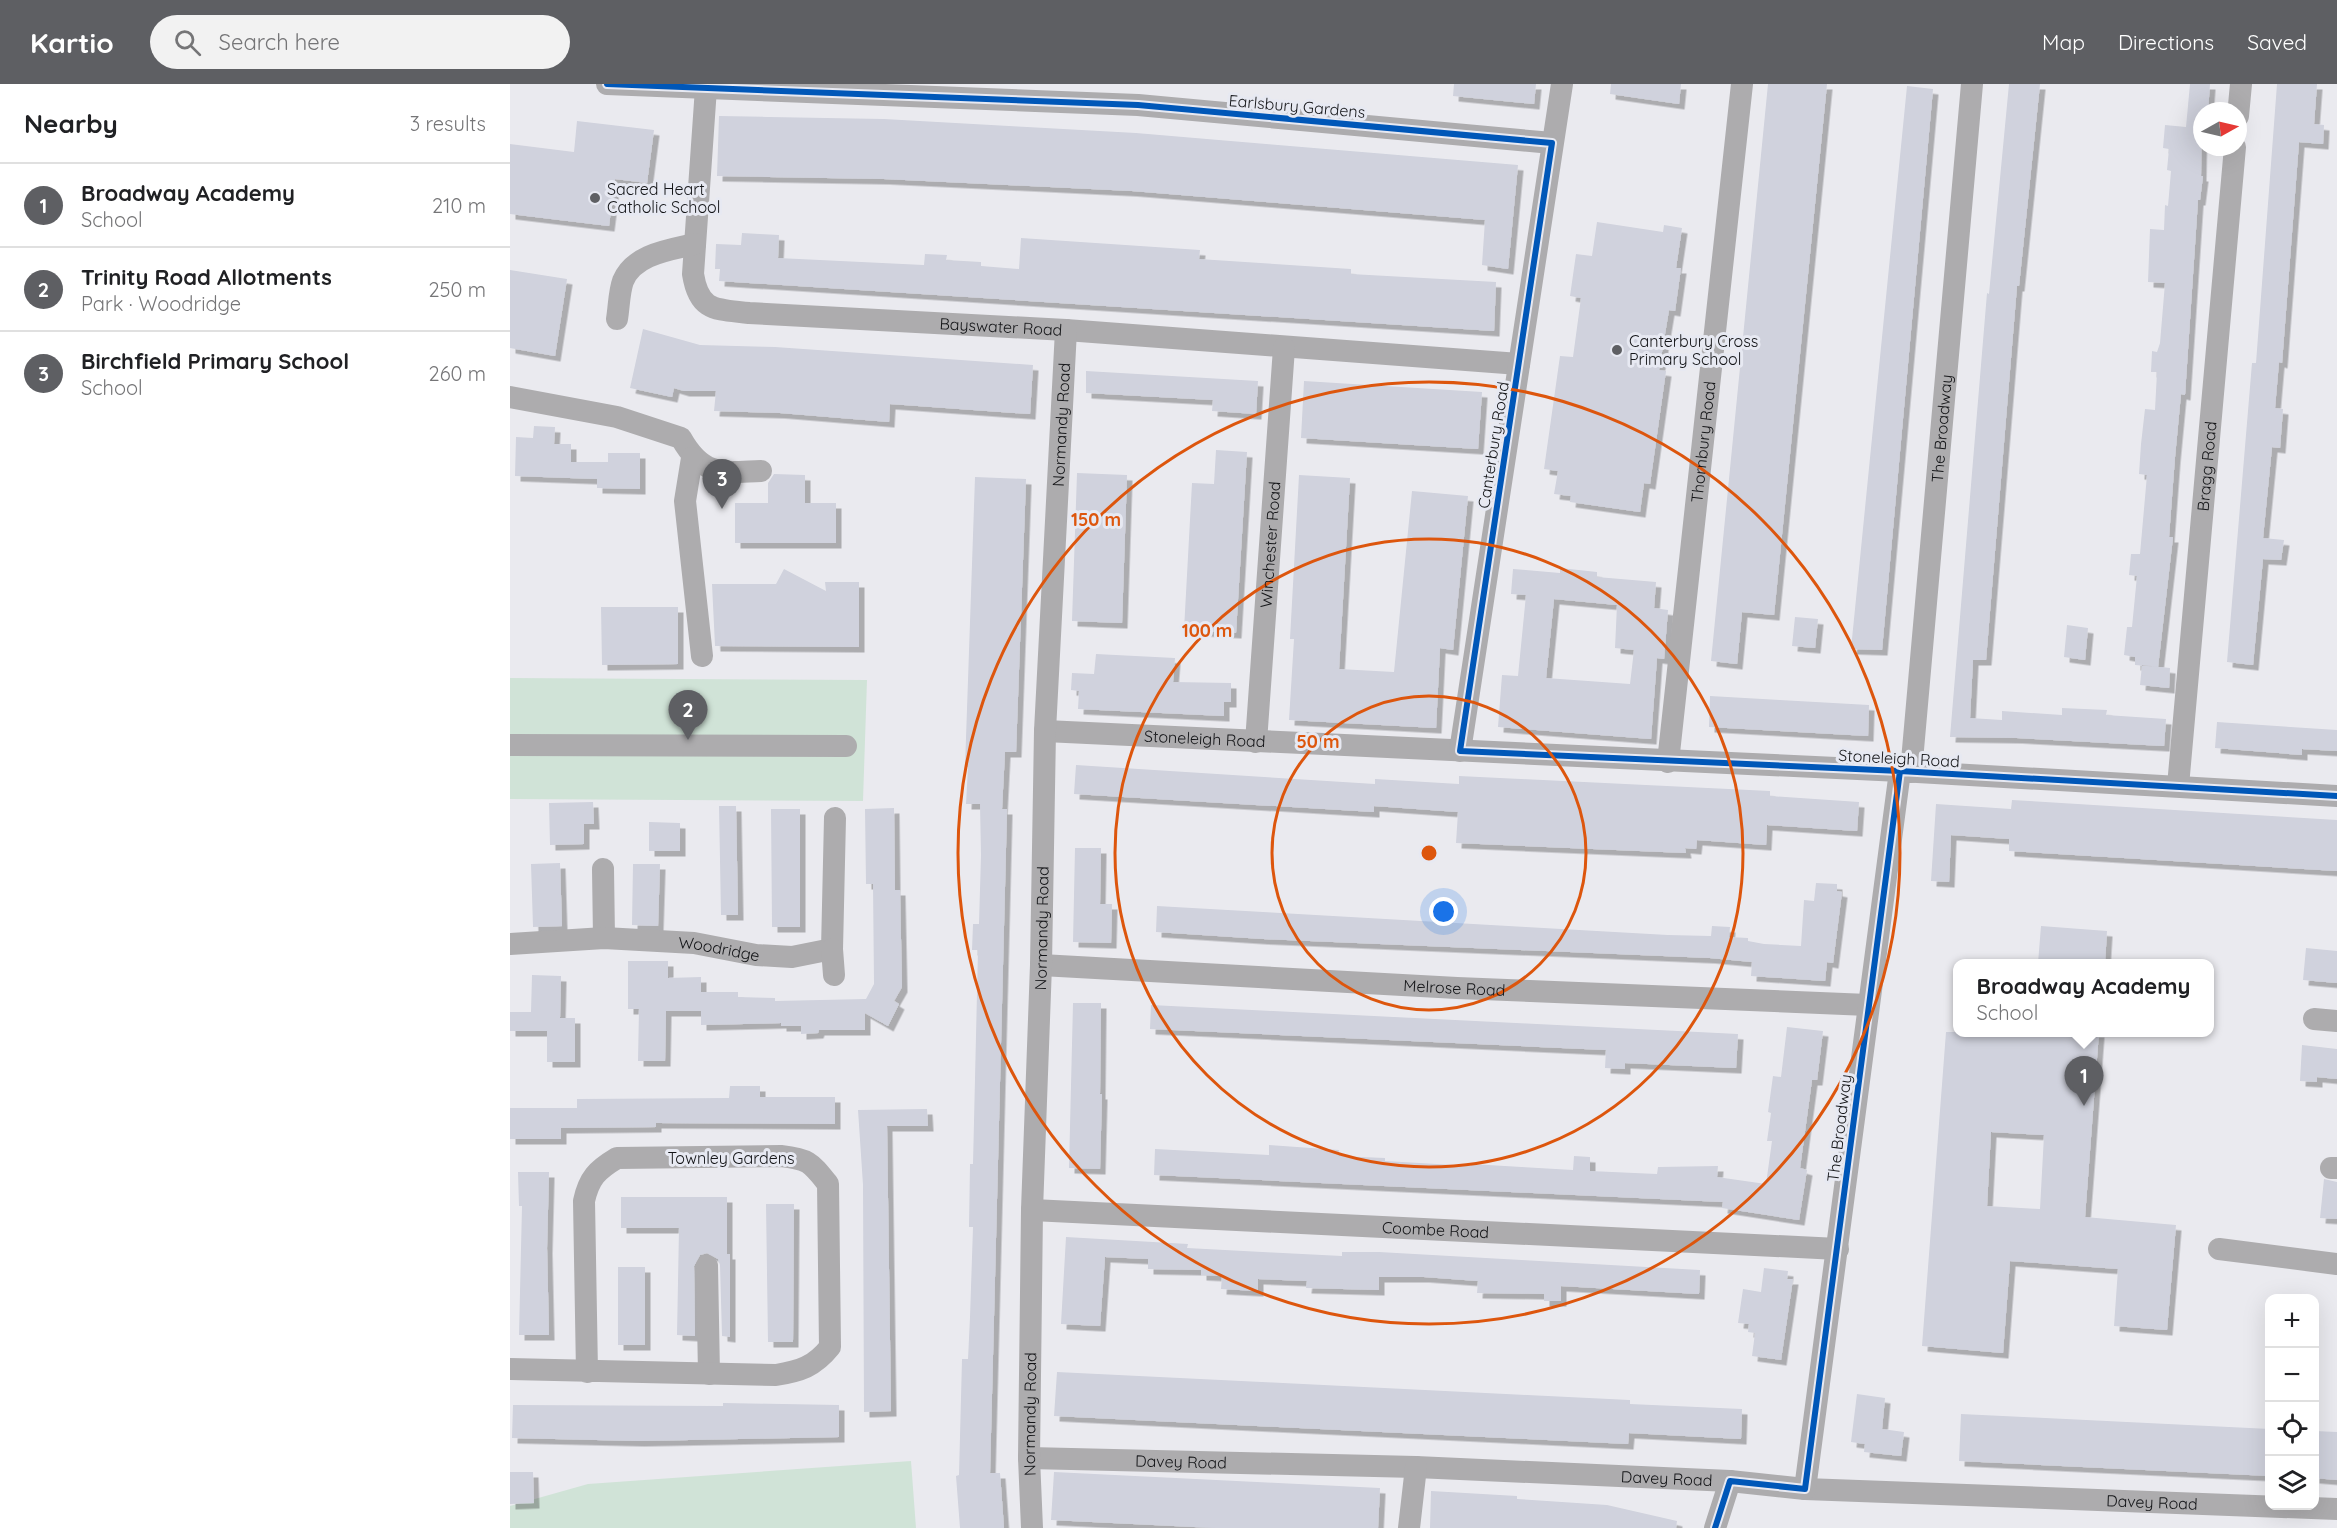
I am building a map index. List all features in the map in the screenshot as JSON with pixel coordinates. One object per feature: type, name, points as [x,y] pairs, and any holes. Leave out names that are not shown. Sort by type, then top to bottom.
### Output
[{"type":"street","name":"Earlsbury Gardens","points":[[607,84],[1137,105],[1552,142]]},
{"type":"street","name":"Canterbury Road","points":[[1460,751],[1562,84]]},
{"type":"street","name":"Thornbury Road","points":[[1668,762],[1742,84]]},
{"type":"street","name":"The Broadway","points":[[1805,1488],[1838,1249],[1868,1005],[1906,771],[1972,84]]},
{"type":"street","points":[[2239,102],[2241,84]]},
{"type":"street","name":"Bayswater Road","points":[[706,88],[693,274],[696,293],[710,308],[749,313],[1066,330],[1519,364]]},
{"type":"street","name":"Bragg Road","points":[[2178,786],[2234,156]]},
{"type":"street","points":[[617,318],[622,282],[635,266],[642,260],[662,251],[695,244]]},
{"type":"street","name":"Normandy Road","points":[[1032,1528],[1029,1458],[1032,1210],[1041,965],[1045,731],[1066,330]]},
{"type":"street","name":"Winchester Road","points":[[1256,742],[1284,348]]},
{"type":"street","points":[[510,397],[617,417],[681,438],[692,458],[722,473],[761,471]]},
{"type":"street","points":[[692,458],[685,501],[702,656]]},
{"type":"street","name":"Stoneleigh Road","points":[[1045,731],[1668,762],[1906,771],[2337,795]]},
{"type":"street","points":[[510,745],[846,746]]},
{"type":"street","points":[[834,975],[832,950],[835,818]]},
{"type":"street","points":[[603,868],[604,939]]},
{"type":"street","name":"Woodridge","points":[[510,944],[604,939],[694,943],[756,955],[792,957],[832,950]]},
{"type":"street","name":"Melrose Road","points":[[1041,965],[1469,988],[1868,1005]]},
{"type":"street","points":[[2314,1018],[2337,1021]]},
{"type":"street","name":"Townley Gardens","points":[[510,1369],[587,1372],[776,1376],[804,1370],[819,1361],[830,1347],[828,1184],[803,1158],[617,1158],[597,1170],[587,1184],[584,1201],[587,1372]]},
{"type":"street","name":"Coombe Road","points":[[1032,1210],[1838,1249]]},
{"type":"street","points":[[2219,1250],[2337,1264]]},
{"type":"street","points":[[707,1266],[709,1374]]},
{"type":"street","name":"Davey Road","points":[[1029,1458],[1416,1467],[1730,1481],[1805,1488],[2337,1509]]},
{"type":"street","points":[[1409,1528],[1416,1467]]},
{"type":"street","points":[[1715,1528],[1730,1481]]},
{"type":"green space","points":[[510,678],[867,680],[863,801],[510,799]]},
{"type":"green space","points":[[911,1461],[916,1528],[510,1528],[510,1506],[588,1484]]},
{"type":"building","points":[[1454,84],[1536,84],[1534,104],[1453,96]]},
{"type":"building","points":[[1611,84],[1681,84],[1679,104],[1610,94]]},
{"type":"building","points":[[1768,84],[1827,84],[1774,615],[1742,612],[1737,664],[1711,661]]},
{"type":"building","points":[[2009,84],[2040,84],[2019,286],[2017,286],[1986,660],[1973,660],[1970,718],[2002,720],[2002,711],[2062,715],[2062,708],[2107,710],[2106,715],[2166,719],[2164,746],[2017,738],[1950,737],[1987,293],[1989,294]]},
{"type":"building","points":[[2190,84],[2210,84],[2209,102],[2193,102],[2193,156],[2201,156],[2201,176],[2203,176],[2200,200],[2198,200],[2185,395],[2181,394],[2175,457],[2169,537],[2173,537],[2158,667],[2135,665],[2135,657],[2124,655],[2127,627],[2132,627],[2137,576],[2129,575],[2131,554],[2140,554],[2147,475],[2139,474],[2141,444],[2145,409],[2155,410],[2157,372],[2151,372],[2152,351],[2157,352],[2160,343],[2165,283],[2148,282],[2150,229],[2164,230],[2165,205],[2168,206],[2171,171],[2167,170],[2169,149],[2163,148],[2165,125],[2186,127]]},
{"type":"building","points":[[2277,84],[2317,84],[2314,124],[2324,125],[2323,144],[2299,142],[2282,363],[2279,362],[2275,408],[2283,409],[2280,448],[2272,447],[2263,538],[2284,540],[2281,560],[2263,559],[2253,665],[2227,662],[2252,363],[2256,363]]},
{"type":"building","points":[[1907,86],[1933,89],[1882,650],[1851,649]]},
{"type":"building","points":[[719,116],[884,119],[1136,133],[1518,165],[1508,269],[1482,265],[1485,220],[1132,191],[884,179],[717,176]]},
{"type":"building","points":[[577,121],[654,130],[647,183],[615,179],[609,226],[510,214],[510,144],[574,152]]},
{"type":"building","points":[[1597,222],[1663,232],[1664,225],[1682,228],[1676,268],[1681,268],[1675,311],[1669,310],[1659,370],[1666,371],[1650,484],[1644,483],[1640,512],[1570,502],[1571,496],[1554,494],[1558,471],[1544,469],[1560,356],[1573,357],[1581,298],[1570,296],[1576,254],[1592,256]]},
{"type":"building","points":[[742,233],[779,235],[778,258],[924,265],[925,254],[947,255],[946,260],[981,262],[981,266],[1019,269],[1021,238],[1200,250],[1199,259],[1351,269],[1351,274],[1496,282],[1494,331],[719,281],[720,269],[715,269],[716,244],[741,245]]},
{"type":"building","points":[[510,270],[567,279],[555,356],[510,348]]},
{"type":"building","points":[[643,329],[700,345],[775,347],[1033,365],[1030,414],[890,404],[889,422],[780,413],[714,411],[716,391],[684,391],[674,388],[672,397],[630,388]]},
{"type":"building","points":[[1086,371],[1258,381],[1256,414],[1212,411],[1213,400],[1086,393]]},
{"type":"building","points":[[1304,381],[1482,392],[1478,449],[1301,438]]},
{"type":"building","points":[[534,426],[555,427],[554,444],[571,444],[571,462],[608,462],[608,453],[640,453],[640,489],[597,488],[597,479],[515,476],[516,437],[533,438]]},
{"type":"building","points":[[1216,450],[1247,452],[1236,633],[1184,630],[1192,483],[1214,484]]},
{"type":"building","points":[[1077,473],[1127,475],[1122,623],[1072,621]]},
{"type":"building","points":[[774,474],[805,475],[805,503],[836,503],[836,543],[735,543],[735,503],[768,503],[768,483]]},
{"type":"building","points":[[1299,475],[1350,478],[1339,669],[1394,672],[1412,491],[1468,496],[1453,650],[1440,648],[1436,728],[1289,720],[1294,639],[1290,639]]},
{"type":"building","points":[[975,477],[1026,479],[1016,752],[1005,752],[1002,809],[1007,809],[990,1473],[1000,1473],[1004,1528],[960,1528],[956,1476],[959,1475],[962,1359],[968,1359],[970,1317],[973,1227],[969,1227],[970,1164],[973,1164],[978,950],[972,950],[973,924],[979,924],[981,855],[980,804],[966,804],[968,767],[965,767]]},
{"type":"building","points":[[1560,568],[1597,572],[1597,577],[1656,582],[1654,608],[1668,610],[1664,659],[1657,658],[1651,739],[1498,727],[1502,675],[1518,676],[1526,595],[1511,594],[1513,569],[1560,573]],"holes":[[[1554,599],[1617,605],[1615,648],[1634,650],[1630,684],[1546,678]]]},
{"type":"building","points":[[784,569],[826,591],[825,582],[859,582],[859,647],[715,646],[712,584],[776,584]]},
{"type":"building","points":[[601,607],[678,607],[678,664],[602,665]]},
{"type":"building","points":[[1795,617],[1818,619],[1815,648],[1792,646]]},
{"type":"building","points":[[2067,625],[2088,628],[2085,660],[2064,657]]},
{"type":"building","points":[[1096,654],[1175,658],[1173,682],[1231,683],[1231,702],[1224,702],[1224,716],[1078,709],[1079,691],[1071,690],[1072,673],[1094,674]]},
{"type":"building","points":[[2142,665],[2170,668],[2169,688],[2140,685]]},
{"type":"building","points":[[1710,696],[1869,705],[1868,736],[1709,727]]},
{"type":"building","points":[[2217,722],[2337,730],[2337,751],[2302,749],[2302,755],[2215,748]]},
{"type":"building","points":[[1076,765],[1375,784],[1375,779],[1459,784],[1459,776],[1770,791],[1770,796],[1859,802],[1857,831],[1767,825],[1766,845],[1697,840],[1696,849],[1685,848],[1686,853],[1456,843],[1458,812],[1374,806],[1374,812],[1074,794]]},
{"type":"building","points":[[2012,800],[2337,820],[2337,871],[2009,851],[2009,839],[1951,835],[1949,882],[1931,881],[1936,804],[2011,809]]},
{"type":"building","points":[[593,802],[594,824],[584,824],[584,844],[550,845],[549,803]]},
{"type":"building","points":[[719,806],[736,806],[738,915],[721,915]]},
{"type":"building","points":[[894,808],[895,890],[900,890],[902,987],[894,1001],[899,1004],[888,1026],[865,1013],[865,1030],[819,1030],[818,1033],[801,1034],[801,1026],[781,1026],[781,1023],[701,1025],[701,1011],[666,1011],[665,1061],[638,1061],[639,1009],[628,1009],[628,961],[668,961],[668,978],[701,977],[701,992],[738,992],[738,997],[775,998],[775,1001],[866,999],[874,984],[873,884],[866,884],[865,809]]},
{"type":"building","points":[[771,809],[800,809],[800,927],[772,927]]},
{"type":"building","points":[[649,822],[680,823],[680,851],[649,851]]},
{"type":"building","points":[[1075,848],[1101,848],[1100,904],[1112,904],[1111,943],[1073,942]]},
{"type":"building","points":[[560,863],[562,926],[533,927],[531,864]]},
{"type":"building","points":[[633,864],[660,864],[658,926],[632,925]]},
{"type":"building","points":[[1816,883],[1837,884],[1837,891],[1842,892],[1833,963],[1827,962],[1825,981],[1751,976],[1752,962],[1710,958],[1263,939],[1156,932],[1157,906],[1668,935],[1711,936],[1712,926],[1730,927],[1729,937],[1748,938],[1748,941],[1764,944],[1801,946],[1804,900],[1814,901]]},
{"type":"building","points":[[2041,926],[2107,931],[2105,959],[2038,959]]},
{"type":"building","points":[[2306,948],[2337,951],[2337,983],[2303,980]]},
{"type":"building","points":[[532,975],[561,976],[560,1018],[575,1018],[575,1062],[547,1062],[547,1031],[510,1031],[510,1012],[531,1012]]},
{"type":"building","points":[[1073,1003],[1101,1003],[1100,1169],[1069,1168]]},
{"type":"building","points":[[1151,1005],[1738,1034],[1736,1068],[1625,1063],[1625,1069],[1605,1068],[1606,1050],[1150,1029]]},
{"type":"building","points":[[1787,1027],[1823,1031],[1817,1080],[1812,1080],[1800,1168],[1807,1170],[1799,1220],[1722,1208],[1723,1202],[1154,1175],[1155,1149],[1269,1155],[1269,1145],[1339,1150],[1338,1156],[1385,1158],[1385,1161],[1471,1166],[1471,1164],[1573,1170],[1574,1156],[1590,1157],[1590,1171],[1657,1174],[1658,1167],[1718,1166],[1717,1177],[1766,1184],[1772,1141],[1767,1141],[1771,1113],[1768,1112],[1773,1076],[1781,1077]]},
{"type":"building","points":[[1946,1032],[1953,1032],[1953,1037],[2099,1037],[2085,1217],[2176,1225],[2167,1330],[2114,1326],[2118,1269],[2010,1261],[2003,1353],[1922,1346]],"holes":[[[1991,1132],[2044,1135],[2040,1209],[1987,1206]]]},
{"type":"building","points":[[2302,1045],[2337,1049],[2337,1079],[2317,1077],[2317,1082],[2300,1081]]},
{"type":"building","points":[[730,1086],[760,1086],[760,1097],[835,1097],[835,1124],[656,1123],[656,1127],[561,1128],[561,1139],[510,1139],[510,1108],[577,1108],[577,1099],[729,1098]]},
{"type":"building","points":[[927,1109],[928,1126],[887,1126],[891,1411],[864,1412],[863,1185],[858,1110]]},
{"type":"building","points":[[518,1172],[549,1172],[547,1248],[549,1335],[519,1335],[522,1206],[519,1206]]},
{"type":"building","points":[[2324,1179],[2337,1182],[2337,1219],[2320,1218]]},
{"type":"building","points":[[621,1197],[727,1197],[730,1337],[722,1336],[720,1265],[718,1259],[707,1253],[700,1255],[694,1266],[695,1336],[677,1335],[679,1228],[621,1228]]},
{"type":"building","points":[[766,1204],[794,1204],[793,1342],[768,1342]]},
{"type":"building","points":[[1066,1237],[1188,1244],[1187,1248],[1342,1256],[1342,1252],[1379,1252],[1700,1270],[1699,1294],[1561,1286],[1561,1301],[1544,1301],[1544,1294],[1477,1293],[1478,1281],[1424,1277],[1379,1277],[1379,1290],[1306,1288],[1307,1281],[1258,1279],[1258,1291],[1221,1289],[1222,1276],[1201,1275],[1201,1270],[1148,1269],[1148,1259],[1105,1257],[1100,1326],[1061,1324]]},
{"type":"building","points":[[618,1267],[645,1267],[645,1345],[618,1345]]},
{"type":"building","points":[[1764,1268],[1788,1271],[1787,1279],[1793,1279],[1781,1360],[1752,1356],[1755,1333],[1748,1332],[1749,1324],[1738,1323],[1743,1289],[1761,1292]]},
{"type":"building","points":[[1057,1372],[1630,1400],[1630,1404],[1742,1409],[1741,1439],[1629,1433],[1628,1444],[1054,1416]]},
{"type":"building","points":[[1857,1394],[1885,1398],[1882,1429],[1904,1432],[1901,1456],[1864,1452],[1865,1444],[1851,1442]]},
{"type":"building","points":[[723,1403],[839,1405],[839,1437],[639,1441],[512,1438],[513,1405],[723,1406]]},
{"type":"building","points":[[1961,1414],[2265,1429],[2265,1476],[1959,1461]]},
{"type":"building","points":[[2319,1431],[2337,1432],[2337,1480],[2319,1478]]},
{"type":"building","points":[[510,1472],[533,1472],[534,1503],[510,1504]]},
{"type":"building","points":[[1054,1472],[1380,1488],[1378,1528],[1215,1528],[1051,1520]]},
{"type":"building","points":[[1431,1491],[1517,1496],[1517,1499],[1607,1505],[1677,1521],[1676,1528],[1430,1528]]},
{"type":"cycle path","points":[[607,84],[1138,105],[1552,143],[1460,751],[1900,771],[2337,796]]},
{"type":"cycle path","points":[[1715,1528],[1730,1481],[1805,1489],[1900,771]]},
{"type":"place","name":"Sacred Heart Catholic School","points":[[595,198]]},
{"type":"place","name":"Canterbury Cross Primary School","points":[[1617,350]]},
{"type":"place","name":"Birchfield Primary School","points":[[722,509]]},
{"type":"place","name":"Trinity Road Allotments","points":[[688,740]]},
{"type":"place","name":"Broadway Academy","points":[[2084,1106]]}]
